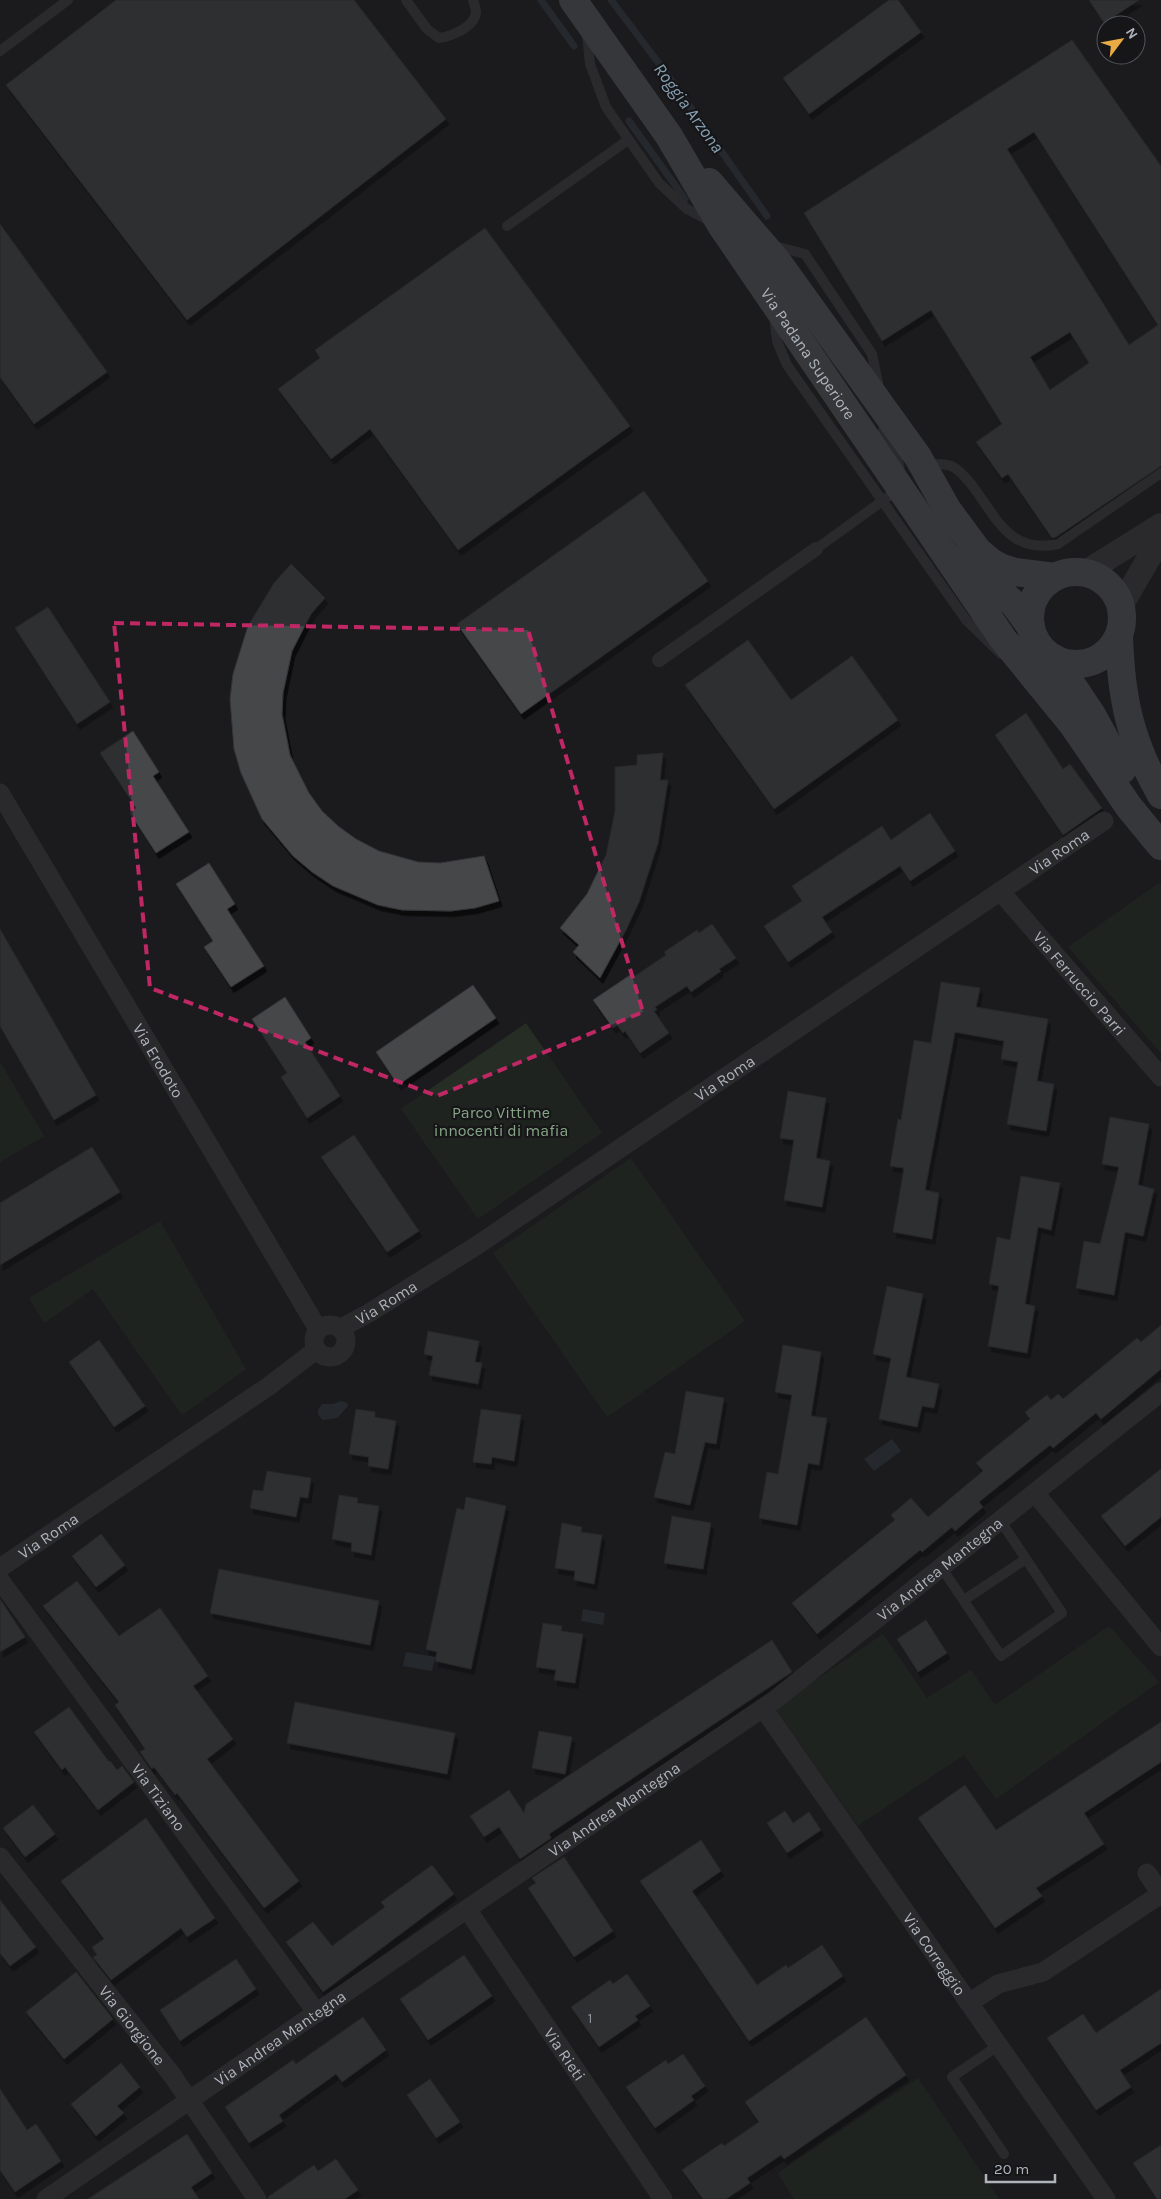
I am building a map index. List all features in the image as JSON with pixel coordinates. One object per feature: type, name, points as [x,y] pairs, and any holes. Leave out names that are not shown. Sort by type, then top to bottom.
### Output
[{"type":"main road","points":[[579,9],[669,136]]},
{"type":"main road","name":"Via Padana Superiore","points":[[669,136],[721,225],[774,304],[890,494]]},
{"type":"main road","name":"Via Padana Superiore","points":[[669,136],[771,252],[879,414],[923,465],[947,509],[971,543],[984,557],[1008,570],[1055,577],[1070,572],[1086,572]]},
{"type":"main road","points":[[890,494],[916,511],[986,581],[1014,604],[1031,627],[1038,641],[1054,658],[1072,683],[1099,726],[1161,845]]},
{"type":"main road","points":[[916,511],[1023,666],[1073,725],[1129,807],[1161,845]]},
{"type":"main road","points":[[1086,572],[1108,585],[1118,598],[1121,606],[1122,621],[1119,636],[1122,691],[1130,727],[1144,763],[1161,795]]},
{"type":"main road","points":[[1031,627],[1031,607],[1034,599],[1043,585],[1055,577]]},
{"type":"main road","points":[[1054,658],[1072,665],[1089,662],[1104,655],[1119,636]]},
{"type":"street","points":[[1086,572],[1161,525]]},
{"type":"street","points":[[1121,606],[1161,537]]},
{"type":"street","points":[[659,660],[816,549]]},
{"type":"street","name":"Via Erodoto","points":[[0,793],[318,1329]]},
{"type":"street","name":"Via Roma","points":[[341,1328],[369,1313],[476,1246],[1104,820]]},
{"type":"street","name":"Via Ferruccio Parri","points":[[1000,891],[1161,1076]]},
{"type":"street","points":[[330,1324],[341,1328],[346,1340],[341,1354],[328,1357],[316,1350],[313,1339],[318,1329],[330,1324]]},
{"type":"street","name":"Via Roma","points":[[0,1568],[268,1386],[316,1350]]},
{"type":"street","name":"Via Andrea Mantegna","points":[[46,2199],[467,1908],[763,1708],[1161,1392]]},
{"type":"street","points":[[1035,1493],[1161,1647]]},
{"type":"street","name":"Via Tiziano","points":[[0,1580],[317,2013]]},
{"type":"street","name":"Via Correggio","points":[[763,1708],[1106,2199]]},
{"type":"street","name":"Via Giorgione","points":[[0,1856],[189,2099],[257,2199]]},
{"type":"street","points":[[969,2003],[998,1984],[1043,1972],[1161,1894],[1147,1872]]},
{"type":"street","name":"Via Rieti","points":[[467,1908],[663,2199]]},
{"type":"lane","points":[[0,51],[68,0]]},
{"type":"lane","points":[[406,0],[427,29],[439,38],[450,37],[472,22],[476,12],[473,0]]},
{"type":"lane","points":[[579,9],[590,64],[606,107],[659,183],[695,214],[721,225]]},
{"type":"lane","points":[[507,226],[628,140]]},
{"type":"lane","name":"Via Padana Superiore","points":[[771,252],[800,311]]},
{"type":"lane","name":"Via Padana Superiore","points":[[879,414],[900,463],[890,494]]},
{"type":"lane","points":[[923,465],[938,464],[952,466],[968,480],[1008,534],[1030,545],[1044,547],[1058,544],[1161,474]]},
{"type":"lane","points":[[816,549],[890,494],[966,620],[998,652],[1023,666]]},
{"type":"lane","points":[[941,1567],[1001,1656],[1062,1613],[1000,1520]]},
{"type":"lane","points":[[964,1600],[1026,1559]]},
{"type":"lane","points":[[999,2045],[952,2077],[1004,2154]]},
{"type":"highlighted area","points":[[114,623],[528,630],[643,1012],[437,1096],[150,988]]},
{"type":"green space","points":[[1159,883],[1161,886],[1161,1053],[1068,947]]},
{"type":"green space","name":"Parco Vittime innocenti di mafia","points":[[526,1023],[602,1133],[478,1219],[401,1109]]},
{"type":"green space","points":[[0,1062],[44,1136],[0,1162]]},
{"type":"green space","points":[[631,1158],[745,1321],[607,1417],[493,1253]]},
{"type":"green space","points":[[160,1221],[246,1369],[182,1415],[93,1289],[44,1323],[29,1298]]},
{"type":"green space","points":[[1109,1626],[1159,1682],[996,1799],[964,1755],[858,1826],[775,1708],[883,1634],[927,1698],[971,1670],[995,1705]]},
{"type":"green space","points":[[918,2078],[999,2199],[794,2199],[778,2173]]},
{"type":"shaded area","points":[[341,1401],[347,1403],[348,1406],[337,1418],[323,1420],[318,1415],[318,1410],[322,1404],[333,1404]]},
{"type":"shaded area","points":[[892,1439],[901,1451],[874,1471],[864,1459]]},
{"type":"shaded area","points":[[583,1609],[605,1613],[603,1625],[581,1621]]},
{"type":"shaded area","points":[[406,1652],[435,1657],[432,1671],[403,1666]]},
{"type":"building","points":[[116,0],[354,0],[446,119],[187,320],[6,85]]},
{"type":"building","points":[[889,0],[898,0],[921,32],[809,114],[783,78]]},
{"type":"building","points":[[1089,0],[1139,0],[1116,15],[1099,15]]},
{"type":"building","points":[[1072,40],[1161,166],[1161,466],[1052,538],[1008,474],[1002,478],[976,442],[1002,424],[931,310],[882,341],[804,213]],"holes":[[[1034,132],[1158,325],[1129,345],[1007,149]],[[1070,332],[1089,363],[1050,390],[1030,357]]]},
{"type":"building","points":[[0,224],[107,372],[34,424],[0,377]]},
{"type":"building","points":[[485,228],[630,426],[458,550],[370,429],[331,459],[278,389],[320,358],[315,350]]},
{"type":"building","points":[[644,491],[708,581],[521,714],[457,624]]},
{"type":"building","points":[[291,564],[325,598],[311,614],[292,651],[283,693],[282,714],[290,755],[309,793],[322,811],[338,826],[356,839],[379,851],[418,862],[440,863],[484,856],[499,901],[475,908],[451,911],[402,910],[378,905],[333,886],[312,872],[293,856],[262,819],[241,773],[234,749],[230,699],[233,674],[248,626],[274,583]]},
{"type":"building","points":[[48,607],[110,702],[77,724],[15,628]]},
{"type":"building","points":[[748,640],[791,700],[852,656],[898,720],[774,809],[685,685]]},
{"type":"building","points":[[1026,713],[1063,769],[1070,764],[1102,808],[1063,835],[995,735]]},
{"type":"building","points":[[133,731],[159,772],[153,776],[189,832],[156,853],[130,813],[136,808],[100,753]]},
{"type":"building","points":[[663,753],[660,780],[668,780],[658,843],[639,902],[600,978],[573,952],[579,945],[560,928],[587,894],[606,855],[615,811],[615,767],[637,765],[637,755]]},
{"type":"building","points":[[930,813],[955,851],[910,881],[900,866],[822,917],[832,932],[788,962],[764,926],[802,901],[792,886],[882,826],[891,840]]},
{"type":"building","points":[[209,863],[235,904],[227,909],[264,966],[231,987],[204,947],[213,941],[176,884]]},
{"type":"building","points":[[712,924],[736,958],[691,992],[687,986],[655,1007],[657,1010],[654,1011],[669,1033],[640,1053],[625,1031],[623,1033],[617,1025],[613,1028],[593,1000],[633,973],[635,976],[666,955],[664,952],[697,930],[699,933]]},
{"type":"building","points":[[0,929],[96,1095],[54,1120],[0,1026]]},
{"type":"building","points":[[941,982],[980,988],[976,1007],[1048,1019],[1037,1081],[1054,1084],[1046,1131],[1007,1124],[1018,1062],[1001,1059],[1004,1041],[955,1032],[925,1190],[939,1193],[932,1239],[893,1232],[904,1168],[890,1166],[898,1119],[901,1120],[914,1040],[931,1043]]},
{"type":"building","points":[[473,985],[496,1018],[398,1085],[376,1052]]},
{"type":"building","points":[[285,997],[311,1038],[305,1042],[340,1096],[307,1118],[281,1077],[287,1073],[252,1019]]},
{"type":"building","points":[[788,1091],[826,1098],[816,1158],[830,1161],[822,1207],[784,1200],[794,1140],[780,1138]]},
{"type":"building","points":[[1110,1117],[1149,1124],[1138,1185],[1154,1189],[1143,1236],[1125,1232],[1114,1295],[1076,1288],[1084,1241],[1100,1244],[1119,1167],[1102,1164]]},
{"type":"building","points":[[354,1135],[419,1231],[387,1252],[321,1157]]},
{"type":"building","points":[[92,1147],[120,1192],[0,1265],[0,1203]]},
{"type":"building","points":[[1021,1176],[1060,1183],[1051,1230],[1038,1227],[1025,1304],[1035,1306],[1027,1353],[988,1346],[999,1286],[989,1284],[997,1237],[1010,1240]]},
{"type":"building","points":[[887,1286],[923,1294],[906,1377],[939,1384],[934,1408],[922,1406],[917,1427],[879,1419],[891,1358],[873,1354]]},
{"type":"building","points":[[1161,1325],[1161,1369],[1101,1419],[1096,1413],[1053,1448],[1050,1445],[979,1502],[983,1507],[955,1531],[952,1527],[922,1552],[920,1550],[817,1634],[792,1603],[895,1520],[891,1515],[911,1498],[928,1517],[983,1471],[976,1463],[1030,1419],[1025,1412],[1047,1395],[1051,1400],[1058,1394],[1063,1399],[1137,1338],[1141,1342]]},
{"type":"building","points":[[428,1331],[479,1341],[475,1362],[482,1363],[478,1384],[429,1375],[433,1356],[424,1354]]},
{"type":"building","points":[[99,1340],[145,1406],[114,1427],[69,1362]]},
{"type":"building","points":[[783,1345],[821,1352],[811,1416],[827,1418],[819,1465],[808,1463],[797,1525],[759,1518],[767,1472],[778,1474],[792,1395],[775,1392]]},
{"type":"building","points":[[686,1391],[724,1398],[716,1444],[705,1442],[690,1505],[654,1497],[665,1452],[675,1454]]},
{"type":"building","points":[[356,1409],[375,1412],[375,1417],[396,1421],[388,1469],[368,1466],[369,1457],[349,1454]]},
{"type":"building","points":[[481,1409],[521,1415],[514,1461],[492,1457],[491,1464],[473,1462]]},
{"type":"building","points":[[1161,1469],[1161,1517],[1125,1546],[1101,1516]]},
{"type":"building","points":[[267,1471],[311,1478],[308,1498],[300,1497],[296,1517],[250,1508],[253,1490],[263,1491]]},
{"type":"building","points":[[339,1495],[358,1498],[357,1503],[379,1506],[371,1555],[351,1551],[352,1543],[332,1539]]},
{"type":"building","points":[[466,1497],[506,1506],[471,1669],[435,1661],[437,1652],[426,1649],[457,1508],[464,1510]]},
{"type":"building","points":[[672,1516],[711,1523],[703,1569],[664,1563]]},
{"type":"building","points":[[562,1523],[582,1527],[581,1532],[602,1535],[594,1584],[574,1580],[575,1571],[555,1568]]},
{"type":"building","points":[[101,1534],[125,1565],[96,1587],[72,1556]]},
{"type":"building","points":[[219,1569],[379,1601],[370,1645],[210,1613]]},
{"type":"building","points":[[77,1581],[119,1636],[160,1608],[208,1676],[193,1686],[233,1739],[207,1759],[299,1881],[264,1908],[177,1793],[175,1795],[154,1767],[152,1769],[140,1752],[145,1749],[115,1705],[119,1702],[43,1606]]},
{"type":"building","points":[[0,1599],[25,1637],[0,1652]]},
{"type":"building","points":[[926,1620],[947,1653],[918,1672],[897,1639]]},
{"type":"building","points":[[543,1623],[562,1626],[561,1631],[583,1634],[575,1683],[554,1680],[556,1670],[536,1667]]},
{"type":"building","points":[[772,1640],[792,1672],[549,1834],[551,1838],[520,1859],[499,1827],[484,1837],[470,1816],[509,1790],[524,1813],[526,1804]]},
{"type":"building","points":[[295,1702],[455,1733],[447,1774],[287,1743]]},
{"type":"building","points":[[69,1707],[109,1762],[117,1770],[122,1766],[134,1782],[98,1810],[65,1767],[62,1770],[34,1732]]},
{"type":"building","points":[[1161,1722],[1161,1762],[1084,1813],[1104,1844],[1036,1888],[1042,1896],[995,1928],[918,1818],[965,1785],[996,1830]]},
{"type":"building","points":[[539,1731],[572,1737],[565,1774],[532,1768]]},
{"type":"building","points":[[33,1805],[55,1834],[25,1857],[3,1828]]},
{"type":"building","points":[[785,1811],[793,1823],[809,1812],[821,1830],[787,1853],[767,1823]]},
{"type":"building","points":[[146,1818],[215,1918],[187,1937],[181,1928],[111,1980],[93,1957],[97,1955],[92,1947],[104,1939],[61,1881]]},
{"type":"building","points":[[701,1840],[721,1871],[692,1891],[757,1985],[786,1965],[788,1968],[822,1945],[843,1976],[749,2041],[640,1881]]},
{"type":"building","points":[[564,1857],[613,1931],[574,1957],[528,1888],[536,1883],[532,1878]]},
{"type":"building","points":[[432,1865],[454,1894],[323,1992],[286,1942],[313,1922],[332,1946],[385,1907],[381,1902]]},
{"type":"building","points":[[0,1900],[36,1947],[10,1966],[0,1953]]},
{"type":"building","points":[[464,1955],[492,1996],[428,2040],[400,1999]]},
{"type":"building","points":[[236,1959],[256,1989],[180,2041],[160,2010]]},
{"type":"building","points":[[76,1972],[113,2019],[64,2059],[26,2012]]},
{"type":"building","points":[[627,1974],[650,2006],[635,2016],[638,2020],[599,2047],[571,2007],[610,1980],[613,1984]]},
{"type":"building","points":[[1161,1989],[1161,2043],[1120,2070],[1131,2087],[1096,2110],[1047,2038],[1083,2014],[1096,2033]]},
{"type":"building","points":[[363,2017],[386,2050],[342,2082],[336,2074],[279,2115],[283,2121],[249,2143],[225,2107],[293,2060],[296,2064]]},
{"type":"building","points":[[866,2017],[906,2075],[784,2159],[781,2155],[747,2178],[750,2183],[726,2199],[703,2199],[682,2170],[722,2143],[724,2146],[759,2122],[745,2102]]},
{"type":"building","points":[[683,2054],[705,2086],[691,2096],[694,2100],[655,2128],[626,2087],[666,2060],[668,2064]]},
{"type":"building","points":[[121,2063],[140,2087],[117,2106],[124,2113],[96,2136],[71,2104]]},
{"type":"building","points":[[430,2079],[460,2122],[436,2138],[407,2095]]},
{"type":"building","points":[[0,2089],[27,2130],[36,2124],[61,2161],[15,2192],[0,2170]]},
{"type":"building","points":[[187,2134],[212,2173],[191,2187],[199,2199],[88,2199]]},
{"type":"building","points":[[1161,2145],[1161,2199],[1157,2199],[1133,2163]]},
{"type":"building","points":[[336,2159],[358,2190],[345,2199],[268,2199],[268,2197],[314,2165],[318,2171]]},
{"type":"waterway","points":[[541,0],[574,46]]},
{"type":"waterway","name":"Roggia Arzona","points":[[611,0],[664,70],[767,216]]},
{"type":"waterway","points":[[629,121],[685,199]]}]
